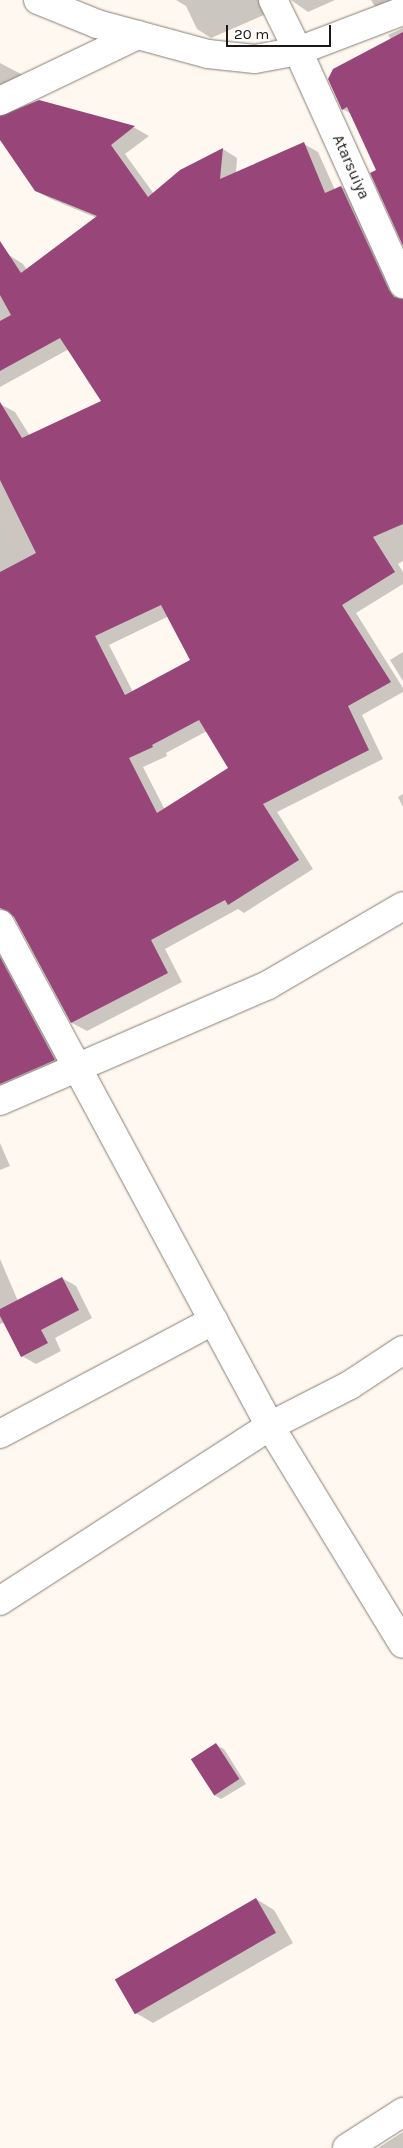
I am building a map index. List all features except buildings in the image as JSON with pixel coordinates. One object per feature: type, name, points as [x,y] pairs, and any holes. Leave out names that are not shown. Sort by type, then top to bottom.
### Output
[{"type":"street","points":[[38,0],[97,24],[208,54],[254,59],[298,51],[403,11]]},
{"type":"street","name":"Atarsuiya","points":[[273,0],[298,51],[403,284]]},
{"type":"street","points":[[0,101],[138,35]]},
{"type":"street","points":[[0,1101],[268,985],[403,906]]},
{"type":"street","points":[[0,924],[270,1426],[403,1644]]},
{"type":"street","points":[[0,1434],[214,1320]]},
{"type":"street","points":[[0,1601],[270,1426],[350,1385],[403,1350]]},
{"type":"street","points":[[347,2148],[403,2112]]}]
